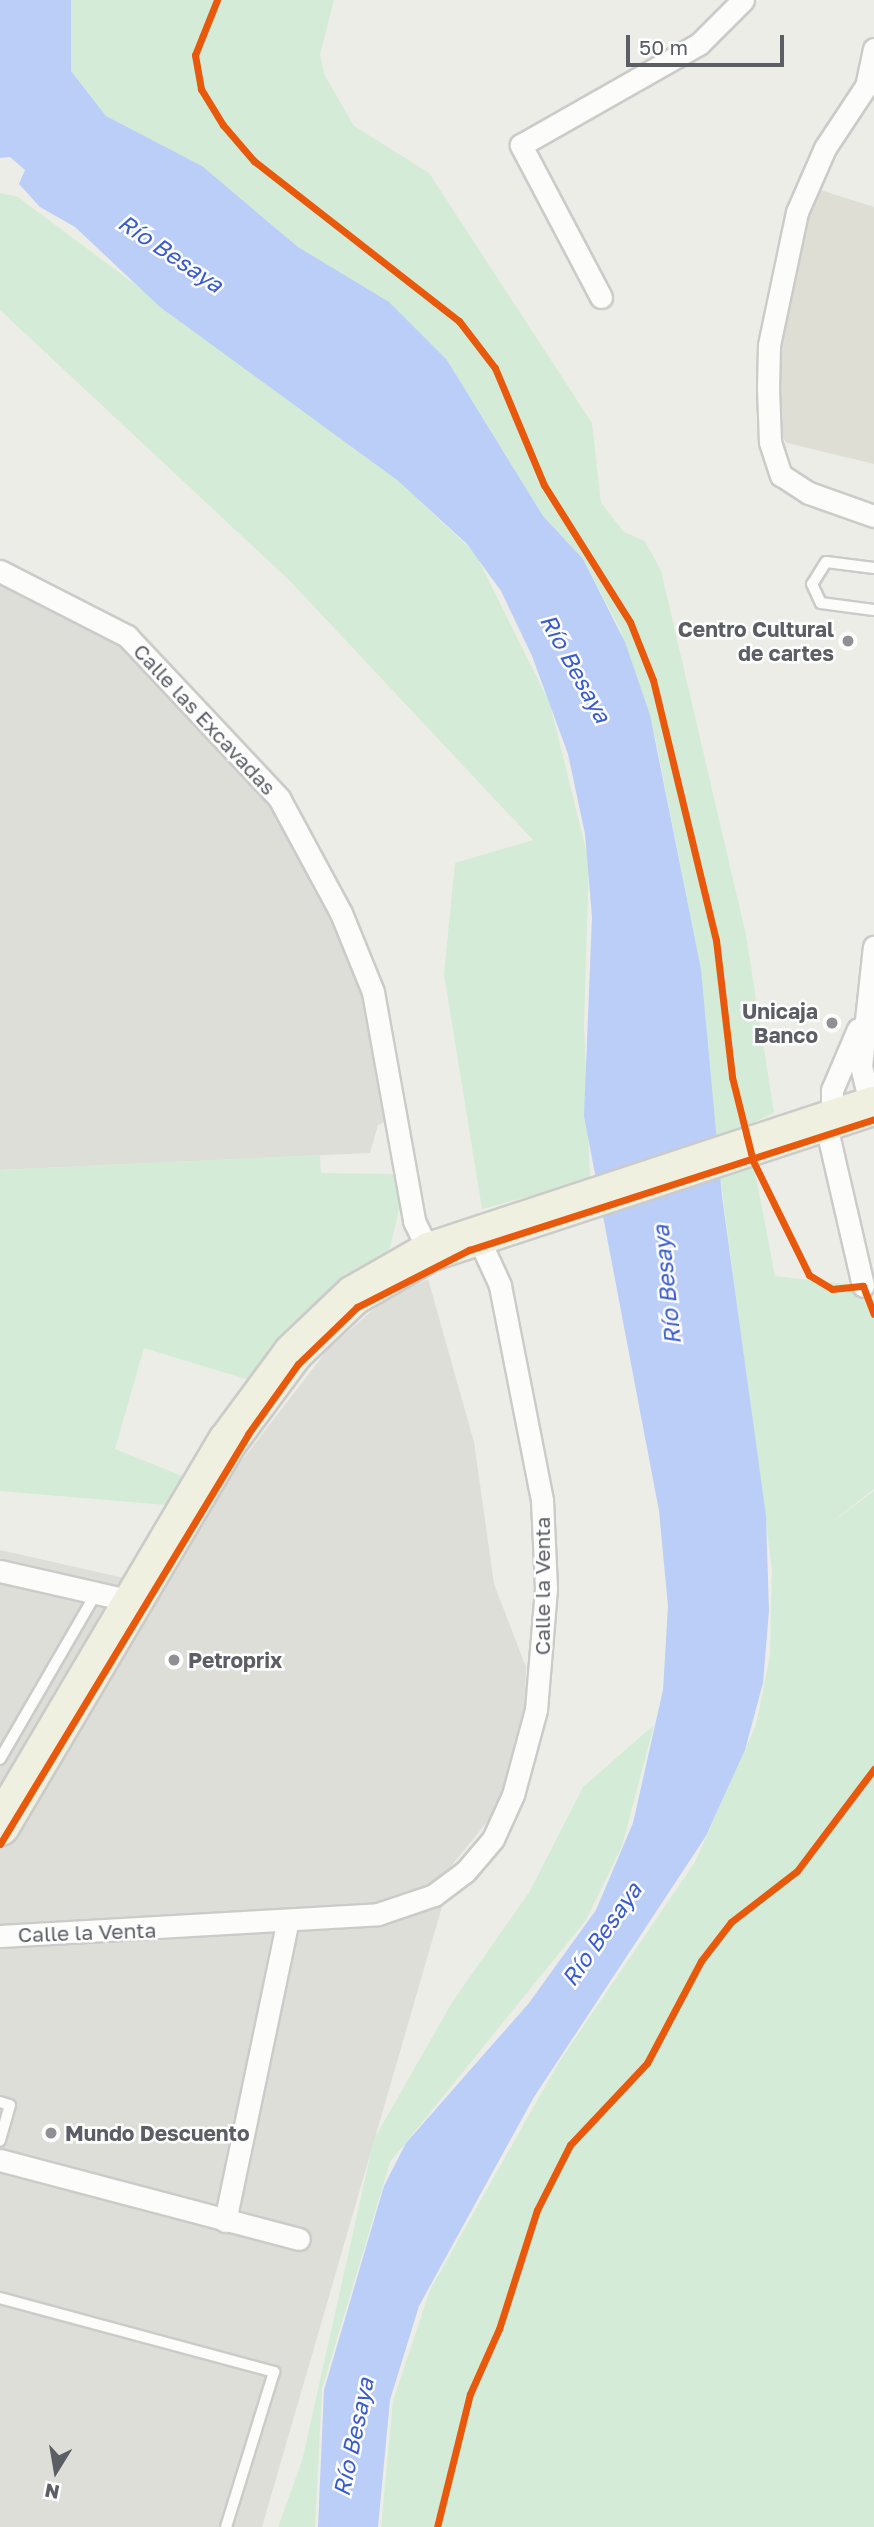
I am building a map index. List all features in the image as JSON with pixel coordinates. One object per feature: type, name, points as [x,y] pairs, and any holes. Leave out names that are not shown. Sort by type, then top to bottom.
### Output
[{"type":"highway","points":[[0,1826],[115,1596],[293,1353],[354,1295],[429,1252],[873,1107]]},
{"type":"street","points":[[601,297],[522,145],[699,44],[743,0]]},
{"type":"street","points":[[874,49],[866,86],[825,148],[797,212],[769,345],[768,388],[770,442],[781,475],[803,491],[874,516]]},
{"type":"street","name":"Calle las Excavadas","points":[[0,571],[127,636],[279,798],[373,992],[407,1189],[429,1252]]},
{"type":"street","points":[[873,1107],[862,1072],[865,1015],[874,947]]},
{"type":"street","points":[[863,1286],[822,1122],[832,1090],[865,1015]]},
{"type":"street","name":"Calle la Venta","points":[[0,1936],[287,1923],[378,1914],[434,1895],[465,1872],[493,1839],[513,1795],[544,1650],[542,1500],[490,1232]]},
{"type":"street","points":[[0,1571],[115,1596]]},
{"type":"street","points":[[225,2221],[287,1923]]},
{"type":"street","points":[[0,2160],[299,2239]]},
{"type":"lane","points":[[874,568],[826,562],[811,584],[821,603],[874,610]]},
{"type":"lane","points":[[0,1759],[115,1596]]},
{"type":"lane","points":[[0,2102],[10,2105],[0,2141]]},
{"type":"lane","points":[[0,2298],[274,2372],[226,2527]]},
{"type":"shaded area","points":[[814,188],[874,207],[874,464],[787,443],[778,433],[778,326]]},
{"type":"shaded area","points":[[0,584],[120,645],[275,803],[355,961],[379,1039],[391,1119],[378,1125],[370,1153],[0,1170]]},
{"type":"shaded area","points":[[428,1279],[474,1442],[494,1584],[526,1667],[525,1709],[496,1811],[443,1876],[444,1900],[262,2527],[0,2527],[0,1550],[124,1578],[157,1601],[232,1473],[328,1349],[383,1301]]},
{"type":"green space","points":[[71,0],[334,0],[320,54],[324,74],[354,126],[429,173],[592,423],[601,503],[624,532],[645,541],[661,571],[746,935],[774,1113],[716,1139],[701,969],[655,736],[620,629],[583,559],[543,516],[447,360],[389,303],[298,247],[202,166],[106,116],[71,71]]},
{"type":"green space","points":[[0,193],[18,197],[397,480],[475,553],[550,704],[589,862],[584,1023],[590,1180],[482,1209],[444,974],[455,863],[533,840],[290,581],[0,310]]},
{"type":"green space","points":[[320,1155],[321,1173],[395,1174],[401,1201],[390,1248],[289,1327],[249,1380],[144,1348],[115,1449],[185,1477],[166,1505],[0,1491],[0,1170]]},
{"type":"green space","points":[[753,1161],[775,1276],[863,1286],[874,1314],[874,1489],[824,1528],[874,1491],[874,2527],[381,2527],[393,2401],[430,2290],[559,2062],[695,1862],[756,1725],[770,1655],[772,1569],[719,1168]]},
{"type":"green space","points":[[654,1725],[622,1846],[586,1920],[390,2162],[322,2389],[315,2527],[278,2527],[302,2461],[374,2139],[453,2001],[530,1891],[583,1787]]},
{"type":"water","name":"Río Besaya","points":[[0,0],[71,0],[71,71],[106,116],[202,166],[298,247],[389,302],[447,360],[543,516],[583,559],[625,642],[650,715],[701,969],[722,1196],[766,1516],[769,1611],[763,1683],[745,1750],[706,1836],[534,2097],[419,2306],[390,2400],[378,2527],[318,2527],[324,2390],[384,2186],[406,2143],[529,2003],[596,1910],[633,1823],[663,1690],[668,1606],[659,1511],[584,1116],[592,917],[585,834],[568,754],[532,656],[501,591],[467,544],[397,480],[160,307],[75,227],[40,207],[19,184],[25,170],[10,157],[0,158]]},
{"type":"cycle path","points":[[217,0],[195,55],[201,89],[223,125],[254,161],[459,321],[495,368],[544,485],[630,622],[653,680],[716,940],[732,1077],[753,1161],[809,1275],[832,1289],[863,1286],[874,1314]]},
{"type":"cycle path","points":[[0,1844],[248,1434],[298,1364],[357,1307],[469,1250],[874,1119]]},
{"type":"cycle path","points":[[437,2527],[470,2394],[499,2329],[537,2210],[570,2145],[647,2063],[701,1961],[731,1922],[797,1871],[874,1769]]},
{"type":"place","name":"Centro Cultural de cartes","points":[[848,641]]},
{"type":"place","name":"Unicaja Banco","points":[[832,1023]]},
{"type":"place","name":"Petroprix","points":[[174,1660]]},
{"type":"place","name":"Mundo Descuento","points":[[51,2133]]}]
